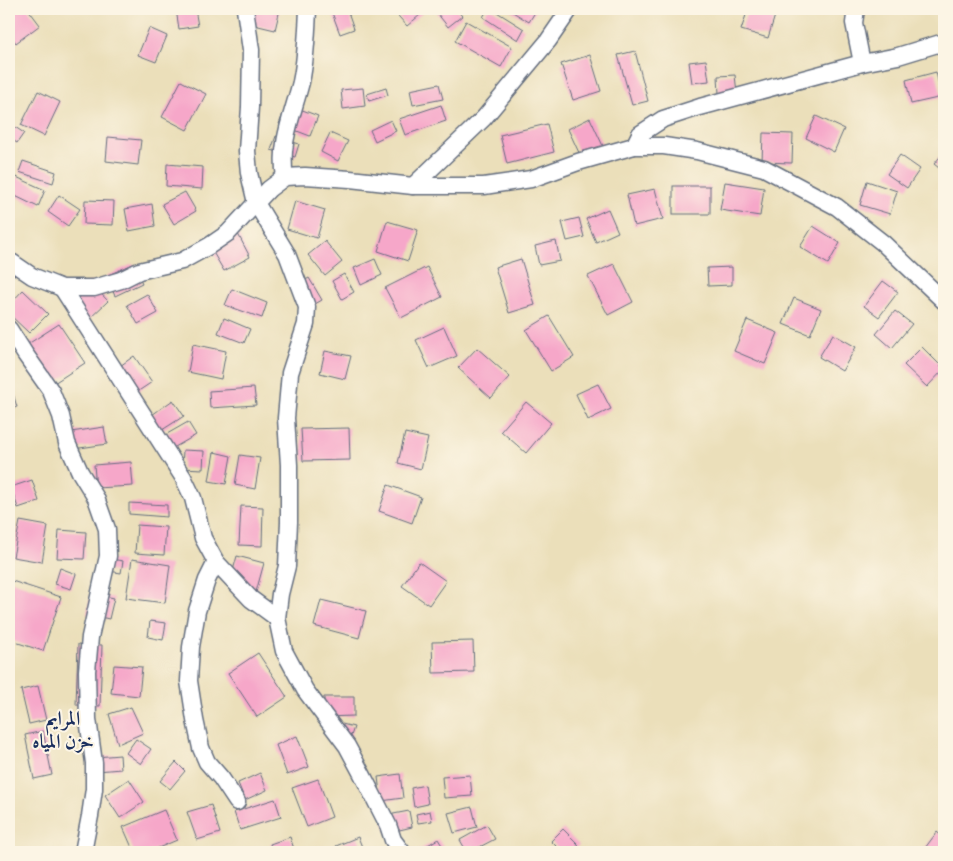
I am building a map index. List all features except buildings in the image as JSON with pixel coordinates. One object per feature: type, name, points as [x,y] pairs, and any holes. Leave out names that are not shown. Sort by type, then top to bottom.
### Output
[{"type":"street","points":[[245,9],[251,50],[247,151],[249,173],[256,203],[287,254],[306,307],[306,324],[290,373],[286,418],[289,465],[288,557],[277,618],[284,651],[305,690],[347,746],[388,825],[393,840],[402,852]]},
{"type":"street","points":[[285,177],[283,166],[285,140],[301,80],[308,9]]},
{"type":"street","points":[[413,186],[484,118],[548,41],[570,9]]},
{"type":"street","points":[[856,9],[854,23],[862,63]]},
{"type":"street","points":[[634,146],[640,134],[663,119],[700,107],[862,63],[898,56],[944,42]]},
{"type":"street","points":[[9,262],[32,276],[62,288],[94,288],[121,280],[139,271],[182,261],[209,246],[228,233],[269,189],[285,177],[323,177],[413,186],[484,186],[531,179],[578,162],[634,146],[664,146],[697,151],[764,168],[837,208],[883,243],[944,301]]},
{"type":"street","points":[[62,288],[183,477],[194,498],[203,538],[216,562],[251,599],[277,618]]},
{"type":"street","points":[[9,329],[51,391],[61,416],[67,443],[80,472],[96,498],[107,529],[108,556],[90,637],[87,671],[88,719],[94,763],[94,788],[83,852]]},
{"type":"street","points":[[216,562],[207,580],[197,611],[191,647],[189,681],[201,748],[207,762],[221,778],[237,802]]},
{"type":"district","name":"المرايم خزن المياه","points":[[63,730]]}]
